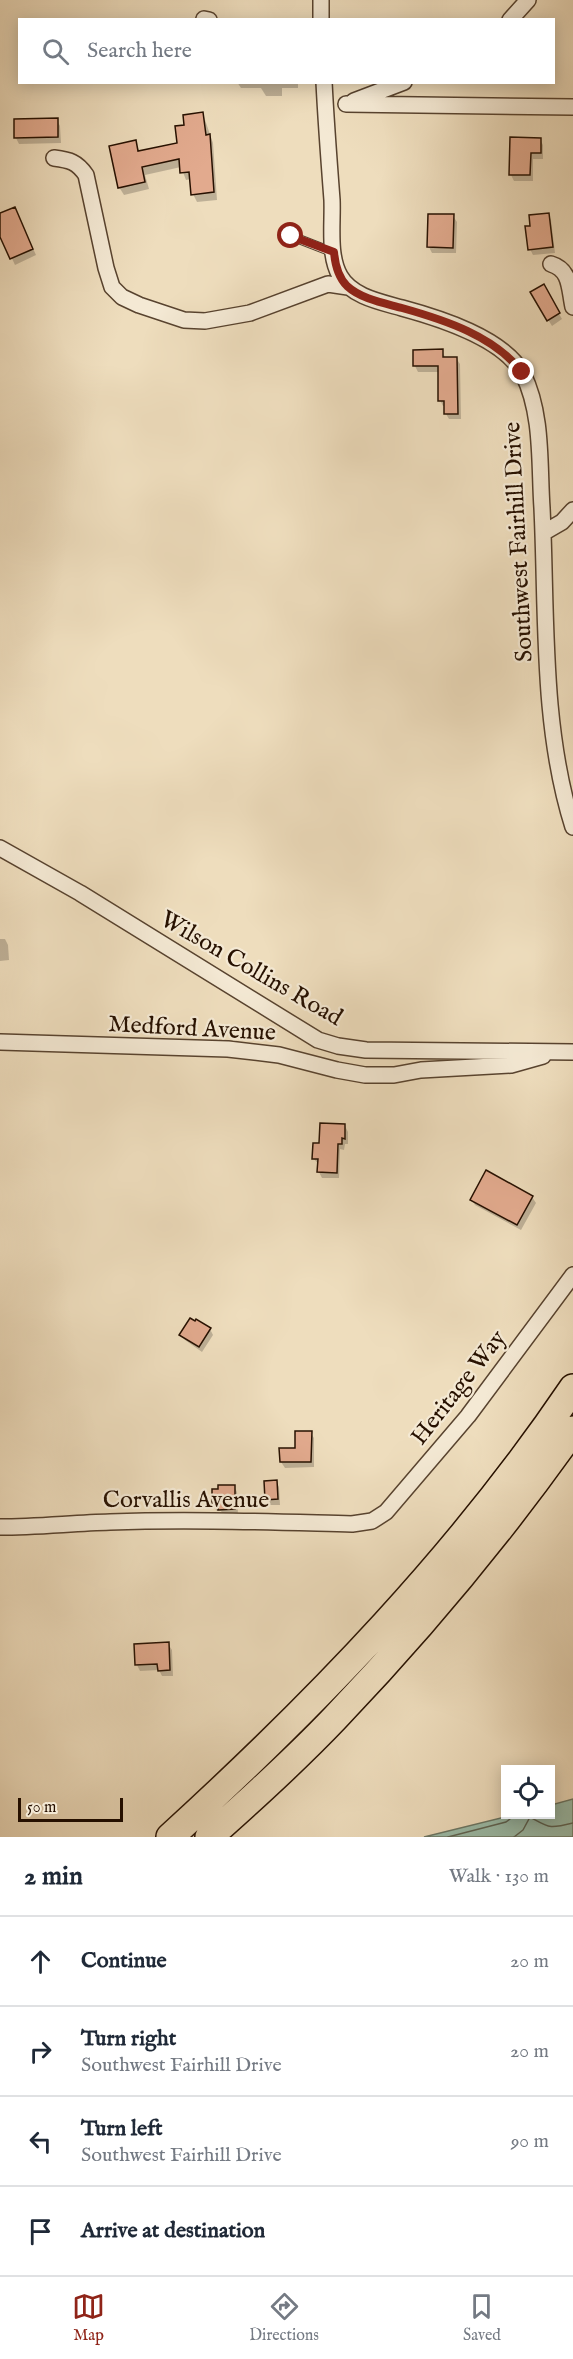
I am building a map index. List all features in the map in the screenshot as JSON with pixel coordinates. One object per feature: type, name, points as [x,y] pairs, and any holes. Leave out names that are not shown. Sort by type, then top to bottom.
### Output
[{"type":"highway","points":[[170,1837],[237,1776],[343,1671],[431,1573],[498,1490],[573,1388]]},
{"type":"highway","points":[[209,1837],[334,1719],[365,1685],[470,1566],[573,1430]]},
{"type":"street","points":[[321,0],[321,18]]},
{"type":"street","points":[[512,18],[528,0]]},
{"type":"street","points":[[324,84],[334,252],[339,276],[348,287]]},
{"type":"street","points":[[326,112],[399,84]]},
{"type":"street","points":[[346,104],[573,107]]},
{"type":"street","points":[[54,158],[68,159],[78,164],[86,175],[112,287],[122,297],[139,305],[184,320],[205,321],[250,313],[328,284],[348,287]]},
{"type":"street","points":[[551,264],[567,273],[573,307]]},
{"type":"street","name":"Southwest Fairhill Drive","points":[[348,287],[373,300],[448,322],[482,339],[513,360],[522,372],[532,403],[539,450],[544,615],[550,692],[560,778],[573,827]]},
{"type":"street","points":[[543,533],[562,522],[573,510]]},
{"type":"street","name":"Wilson Collins Road","points":[[0,848],[80,893],[318,1040],[338,1047],[366,1050],[573,1052]]},
{"type":"street","name":"Medford Avenue","points":[[0,1042],[228,1049],[279,1055],[356,1073],[394,1075],[421,1070],[512,1065],[557,1051]]},
{"type":"street","name":"Heritage Way","points":[[372,1521],[386,1512],[468,1416],[573,1275]]},
{"type":"street","name":"Corvallis Avenue","points":[[0,1527],[131,1521],[352,1524],[372,1521]]},
{"type":"lane","points":[[291,236],[334,252]]},
{"type":"water","points":[[573,1799],[573,1837],[424,1837],[501,1818],[555,1819],[555,1804]]},
{"type":"building","points":[[203,112],[206,135],[210,134],[214,192],[191,195],[189,172],[180,173],[179,159],[142,167],[145,182],[118,188],[109,146],[136,140],[138,151],[177,143],[175,126],[184,125],[183,115]]},
{"type":"building","points":[[58,118],[58,137],[14,138],[14,119]]},
{"type":"building","points":[[510,137],[541,138],[541,153],[531,153],[530,175],[509,175]]},
{"type":"building","points":[[15,207],[33,249],[10,259],[0,237],[0,213]]},
{"type":"building","points":[[549,213],[553,247],[528,250],[525,226],[530,226],[529,215]]},
{"type":"building","points":[[428,214],[454,214],[453,248],[427,247]]},
{"type":"building","points":[[544,284],[560,313],[547,321],[530,292]]},
{"type":"building","points":[[443,349],[443,357],[457,357],[458,414],[444,414],[444,401],[438,401],[438,366],[413,366],[413,350]]},
{"type":"building","points":[[320,1123],[345,1124],[345,1139],[342,1138],[342,1144],[338,1144],[337,1173],[317,1172],[318,1159],[312,1159],[313,1143],[319,1143]]},
{"type":"building","points":[[486,1170],[533,1196],[517,1225],[470,1200]]},
{"type":"building","points":[[190,1318],[211,1328],[199,1347],[179,1335]]},
{"type":"building","points":[[295,1431],[312,1431],[311,1462],[280,1462],[279,1448],[295,1448]]},
{"type":"building","points":[[277,1480],[278,1499],[265,1500],[264,1481]]},
{"type":"building","points":[[218,1485],[235,1485],[235,1509],[218,1510],[218,1506],[212,1506],[212,1489],[218,1489]]},
{"type":"building","points":[[169,1642],[170,1670],[158,1671],[157,1664],[135,1665],[134,1644]]},
{"type":"route","points":[[291,236],[334,252],[334,261],[339,276],[348,287],[373,300],[448,322],[500,350],[513,360],[522,372]]}]
